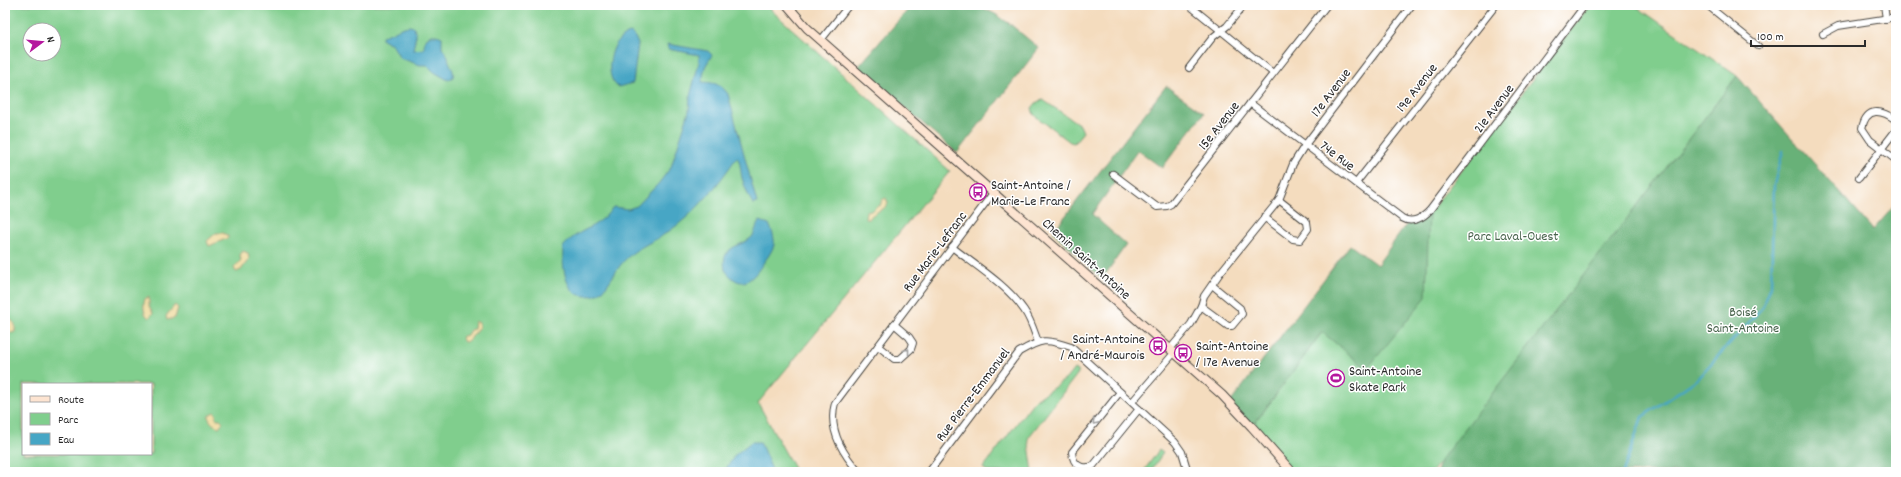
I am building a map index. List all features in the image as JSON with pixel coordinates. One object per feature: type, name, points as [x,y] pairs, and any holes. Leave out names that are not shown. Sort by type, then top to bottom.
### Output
[{"type":"street","name":"Chemin Saint-Antoine","points":[[787,5],[796,16],[821,40],[1222,395],[1292,472]]},
{"type":"street","points":[[821,40],[849,5]]},
{"type":"street","points":[[1189,5],[1222,30],[1273,73]]},
{"type":"street","points":[[1189,68],[1213,36],[1222,30],[1244,5]]},
{"type":"street","name":"15e Avenue","points":[[1113,174],[1157,207],[1171,204],[1327,5]]},
{"type":"street","name":"17e Avenue","points":[[1132,402],[1191,324],[1201,306],[1204,296],[1212,285],[1264,217],[1279,200],[1294,164],[1305,145],[1412,5]]},
{"type":"street","name":"19e Avenue","points":[[1356,183],[1496,5]]},
{"type":"street","name":"21e Avenue","points":[[1414,220],[1420,218],[1430,210],[1585,5]]},
{"type":"street","points":[[1707,5],[1758,46]]},
{"type":"street","points":[[1884,5],[1886,19]]},
{"type":"street","points":[[1823,34],[1838,26],[1896,17]]},
{"type":"street","name":"74e Rue","points":[[1250,103],[1402,218],[1406,220],[1414,220]]},
{"type":"street","points":[[1896,120],[1885,113],[1876,111],[1870,113],[1864,120],[1862,128],[1865,135],[1896,160]]},
{"type":"street","points":[[1859,178],[1896,130]]},
{"type":"street","name":"Rue Marie-Lefranc","points":[[859,472],[852,464],[838,440],[832,414],[835,403],[993,193]]},
{"type":"street","points":[[1264,217],[1292,239],[1300,240],[1308,229],[1307,222],[1279,200]]},
{"type":"street","points":[[952,247],[1003,287],[1013,297],[1024,310],[1031,322],[1038,342]]},
{"type":"street","points":[[1201,306],[1228,326],[1232,326],[1236,323],[1242,314],[1240,308],[1212,285]]},
{"type":"street","points":[[878,346],[894,358],[900,359],[910,349],[913,343],[910,337],[894,324]]},
{"type":"street","name":"Rue Pierre-Emmanuel","points":[[929,472],[1019,352],[1038,342],[1054,341],[1071,347],[1175,442],[1182,452],[1188,472]]},
{"type":"street","points":[[1120,392],[1072,452],[1073,460],[1078,466],[1085,469],[1093,466],[1139,409]]},
{"type":"green space","points":[[5,5],[771,5],[771,10],[950,171],[758,403],[796,472],[5,472]]},
{"type":"green space","points":[[912,5],[977,5],[1010,24],[1039,48],[957,153],[858,67]]},
{"type":"green space","name":"Parc Laval-Ouest","points":[[1590,5],[1634,5],[1737,76],[1530,347],[1432,472],[1292,472],[1252,427],[1322,332],[1429,213]]},
{"type":"green space","name":"Boisé Saint-Antoine","points":[[1737,76],[1873,230],[1896,204],[1896,472],[1437,472],[1440,461]]},
{"type":"green space","points":[[1166,86],[1204,113],[1162,168],[1138,150],[1092,214],[1126,245],[1102,279],[1053,232]]},
{"type":"green space","points":[[1043,100],[1080,125],[1083,132],[1074,143],[1070,142],[1034,115],[1032,108],[1037,102]]},
{"type":"green space","points":[[1429,213],[1426,297],[1367,369],[1322,332],[1252,427],[1227,407],[1350,245],[1377,265],[1409,221]]},
{"type":"green space","points":[[1074,369],[1079,372],[1028,438],[1033,472],[988,472],[983,468],[1034,401],[1066,379]]},
{"type":"green space","points":[[1159,450],[1163,453],[1150,472],[1143,472]]},
{"type":"sand","points":[[886,198],[888,203],[886,206],[873,214],[869,219],[865,219],[866,211],[873,210],[877,206],[880,206],[882,200]]},
{"type":"sand","points":[[216,233],[223,233],[228,236],[228,238],[209,246],[207,241]]},
{"type":"sand","points":[[243,251],[248,253],[249,259],[241,270],[236,272],[234,268],[241,260],[240,255]]},
{"type":"sand","points":[[149,296],[149,306],[153,313],[149,318],[144,307],[145,299]]},
{"type":"sand","points":[[175,305],[178,308],[175,318],[167,320],[166,316]]},
{"type":"sand","points":[[8,317],[15,324],[15,332],[11,333],[5,329],[5,323]]},
{"type":"sand","points":[[475,321],[479,323],[479,327],[469,341],[464,342],[461,337],[467,335],[470,330],[474,329]]},
{"type":"sand","points":[[214,412],[217,415],[215,417],[223,422],[219,427],[213,424],[209,419],[209,415]]},
{"type":"water","points":[[409,26],[414,27],[416,35],[413,50],[424,49],[425,41],[431,35],[442,37],[442,47],[448,56],[453,71],[453,77],[448,80],[434,72],[427,65],[420,65],[400,58],[392,44],[382,39],[382,36]]},
{"type":"water","points":[[631,33],[635,37],[638,44],[633,83],[618,87],[613,82],[610,74],[611,57],[618,41],[624,35]]},
{"type":"water","points":[[667,44],[708,51],[712,55],[705,67],[702,82],[716,84],[728,94],[757,203],[753,204],[748,195],[737,157],[714,188],[688,216],[668,232],[631,254],[620,265],[601,292],[591,296],[579,295],[573,291],[566,278],[563,262],[563,247],[575,236],[601,220],[613,207],[628,209],[637,206],[659,183],[671,167],[689,111],[690,96],[699,62],[699,55],[668,49]]},
{"type":"water","points":[[760,221],[769,224],[774,237],[774,245],[770,254],[756,274],[747,281],[737,281],[725,270],[725,256],[731,249],[751,238]]},
{"type":"water","points":[[751,442],[760,442],[773,472],[724,472],[735,455]]},
{"type":"waterway","points":[[1623,472],[1642,417],[1696,380],[1762,308],[1771,286],[1774,184],[1783,151]]},
{"type":"place","name":"Saint-Antoine / Marie-Le Franc","points":[[978,192]]},
{"type":"place","name":"Saint-Antoine / André-Maurois","points":[[1158,346]]},
{"type":"place","name":"Saint-Antoine / 17e Avenue","points":[[1183,353]]},
{"type":"place","name":"Saint-Antoine Skate Park","points":[[1336,378]]}]
